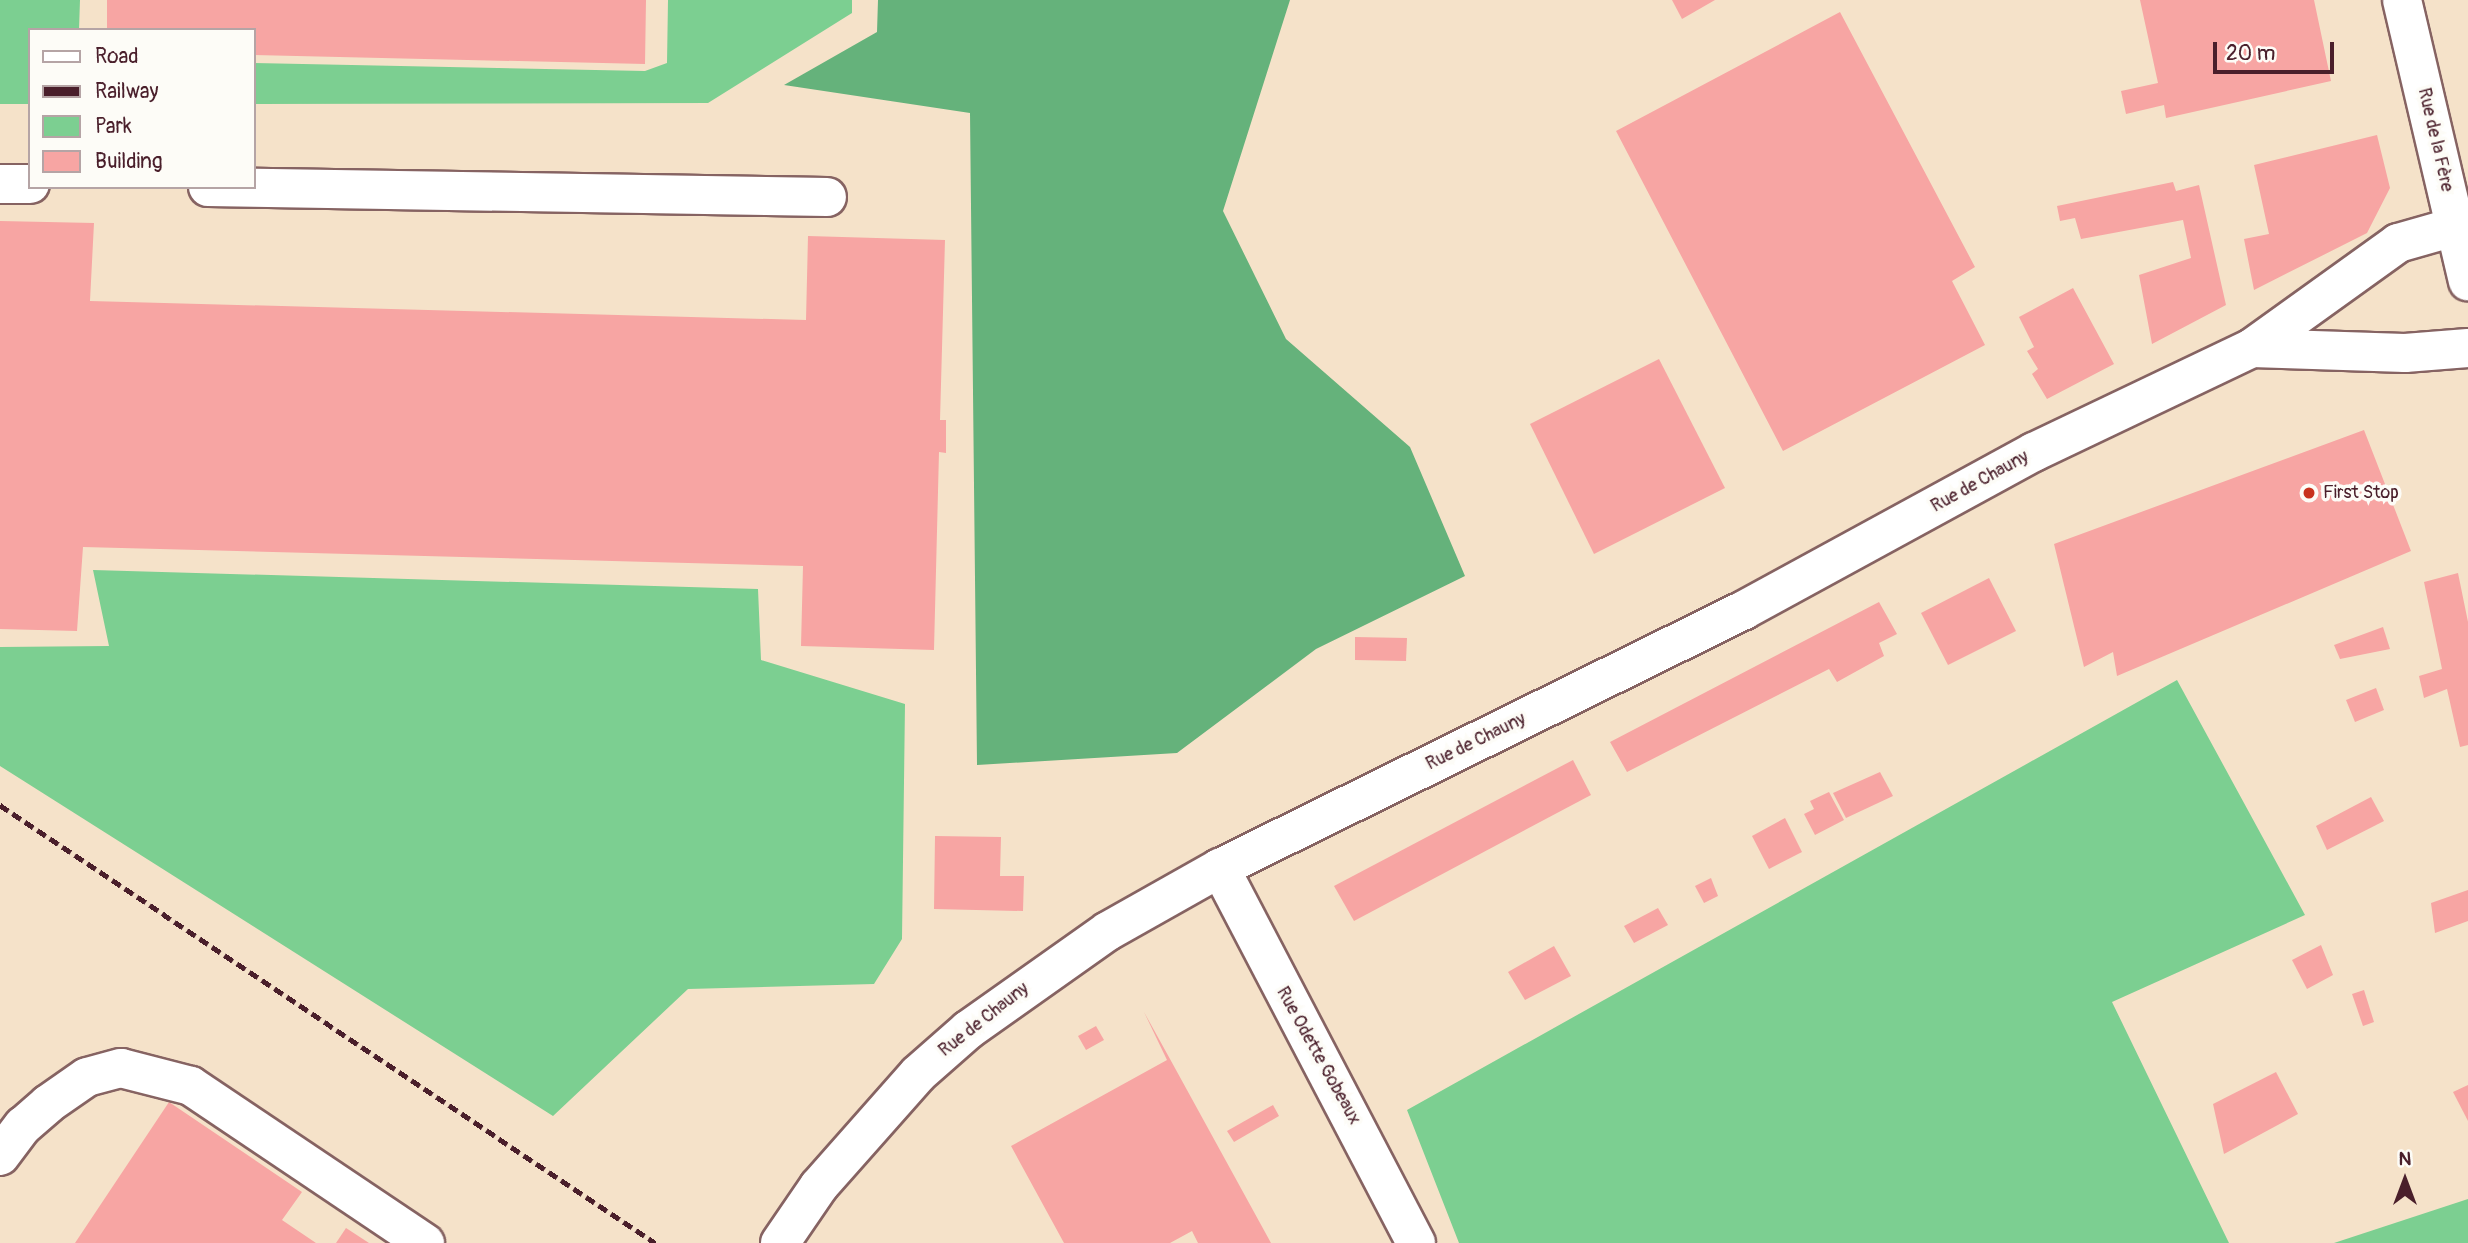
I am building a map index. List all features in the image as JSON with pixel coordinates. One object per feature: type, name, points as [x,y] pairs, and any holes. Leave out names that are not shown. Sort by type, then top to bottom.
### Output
[{"type":"street","name":"Rue de la Fère","points":[[2402,0],[2461,224],[2468,281]]},
{"type":"street","points":[[0,184],[28,184]]},
{"type":"street","points":[[256,188],[827,197]]},
{"type":"street","name":"Rue de Chauny","points":[[780,1243],[866,1130],[968,1030],[1108,931],[1220,868],[1731,616],[2034,452],[2252,348],[2398,243],[2461,224]]},
{"type":"street","name":"Rue de Chauny","points":[[2252,348],[2405,353],[2468,348]]},
{"type":"street","name":"Rue Odette Gobeaux","points":[[1220,868],[1416,1243]]},
{"type":"street","points":[[0,1156],[23,1126],[48,1104],[88,1077],[121,1068],[191,1086],[425,1243]]},
{"type":"green space","points":[[0,0],[80,0],[79,28],[28,28],[28,104],[0,104]]},
{"type":"green space","points":[[668,0],[852,0],[852,13],[708,103],[256,104],[256,63],[645,71],[667,63]]},
{"type":"green space","points":[[878,0],[1290,0],[1223,211],[1286,339],[1410,447],[1465,576],[1316,649],[1177,753],[977,765],[970,113],[784,85],[877,32]]},
{"type":"green space","points":[[93,570],[758,589],[761,660],[905,704],[902,939],[874,984],[688,989],[553,1116],[0,766],[0,647],[109,646]]},
{"type":"green space","points":[[2177,680],[2305,915],[2112,1002],[2229,1243],[1459,1243],[1407,1110]]},
{"type":"green space","points":[[2468,1199],[2468,1243],[2334,1243]]},
{"type":"building","points":[[107,0],[646,0],[645,64],[256,55],[256,28],[107,28]]},
{"type":"building","points":[[1672,0],[1715,0],[1682,19]]},
{"type":"building","points":[[2140,0],[2314,0],[2331,81],[2166,118],[2164,105],[2126,114],[2121,91],[2158,83]]},
{"type":"building","points":[[1840,12],[1975,267],[1952,281],[1985,345],[1783,451],[1616,131]]},
{"type":"building","points":[[2377,135],[2390,188],[2367,233],[2254,290],[2244,239],[2269,234],[2254,165]]},
{"type":"building","points":[[2173,182],[2176,191],[2199,185],[2226,305],[2152,344],[2139,275],[2191,258],[2183,220],[2081,239],[2075,218],[2060,221],[2057,206]]},
{"type":"building","points":[[0,221],[94,223],[90,301],[806,320],[808,236],[945,240],[940,420],[946,420],[946,453],[939,452],[934,650],[801,646],[803,566],[83,547],[77,631],[0,629]]},
{"type":"building","points":[[2073,288],[2114,364],[2047,399],[2032,374],[2038,369],[2027,351],[2034,347],[2019,317]]},
{"type":"building","points":[[1659,359],[1725,488],[1594,554],[1530,424]]},
{"type":"building","points":[[2364,430],[2411,551],[2117,676],[2113,652],[2084,667],[2054,544]]},
{"type":"building","points":[[2458,573],[2468,622],[2468,745],[2460,747],[2447,689],[2424,698],[2419,676],[2442,669],[2424,582]]},
{"type":"building","points":[[1989,578],[2016,631],[1948,665],[1921,613]]},
{"type":"building","points":[[1879,602],[1897,634],[1879,643],[1884,656],[1837,682],[1829,669],[1627,772],[1610,742]]},
{"type":"building","points":[[2383,627],[2390,649],[2340,659],[2334,645]]},
{"type":"building","points":[[1355,637],[1407,638],[1406,661],[1355,660]]},
{"type":"building","points":[[2376,688],[2384,710],[2355,722],[2346,700]]},
{"type":"building","points":[[1573,760],[1591,795],[1354,921],[1334,886]]},
{"type":"building","points":[[1880,772],[1893,796],[1846,818],[1833,793]]},
{"type":"building","points":[[1829,792],[1844,820],[1815,835],[1804,814],[1814,809],[1810,801]]},
{"type":"building","points":[[2371,797],[2384,821],[2327,850],[2316,826]]},
{"type":"building","points":[[1785,818],[1802,852],[1769,869],[1752,836]]},
{"type":"building","points":[[935,836],[1001,837],[1000,876],[1024,876],[1023,911],[934,909]]},
{"type":"building","points":[[1711,878],[1718,896],[1704,903],[1695,886]]},
{"type":"building","points":[[2468,890],[2468,921],[2435,933],[2431,903]]},
{"type":"building","points":[[1658,908],[1668,925],[1634,943],[1624,926]]},
{"type":"building","points":[[2321,945],[2333,975],[2307,989],[2292,960]]},
{"type":"building","points":[[1554,946],[1571,976],[1525,1000],[1508,972]]},
{"type":"building","points":[[2364,990],[2374,1022],[2363,1026],[2352,994]]},
{"type":"building","points":[[1144,1012],[1271,1243],[1198,1243],[1192,1231],[1170,1243],[1064,1243],[1011,1146],[1167,1060]]},
{"type":"building","points":[[1096,1026],[1104,1040],[1086,1050],[1078,1036]]},
{"type":"building","points":[[2276,1072],[2298,1114],[2224,1154],[2213,1104]]},
{"type":"building","points":[[2468,1085],[2468,1121],[2453,1092]]},
{"type":"building","points":[[169,1102],[302,1192],[282,1220],[316,1243],[75,1243]]},
{"type":"building","points":[[1273,1105],[1279,1116],[1234,1142],[1227,1131]]},
{"type":"building","points":[[346,1228],[369,1243],[336,1243]]},
{"type":"railway","points":[[0,805],[655,1243]]},
{"type":"place","name":"First Stop","points":[[2309,493]]}]
